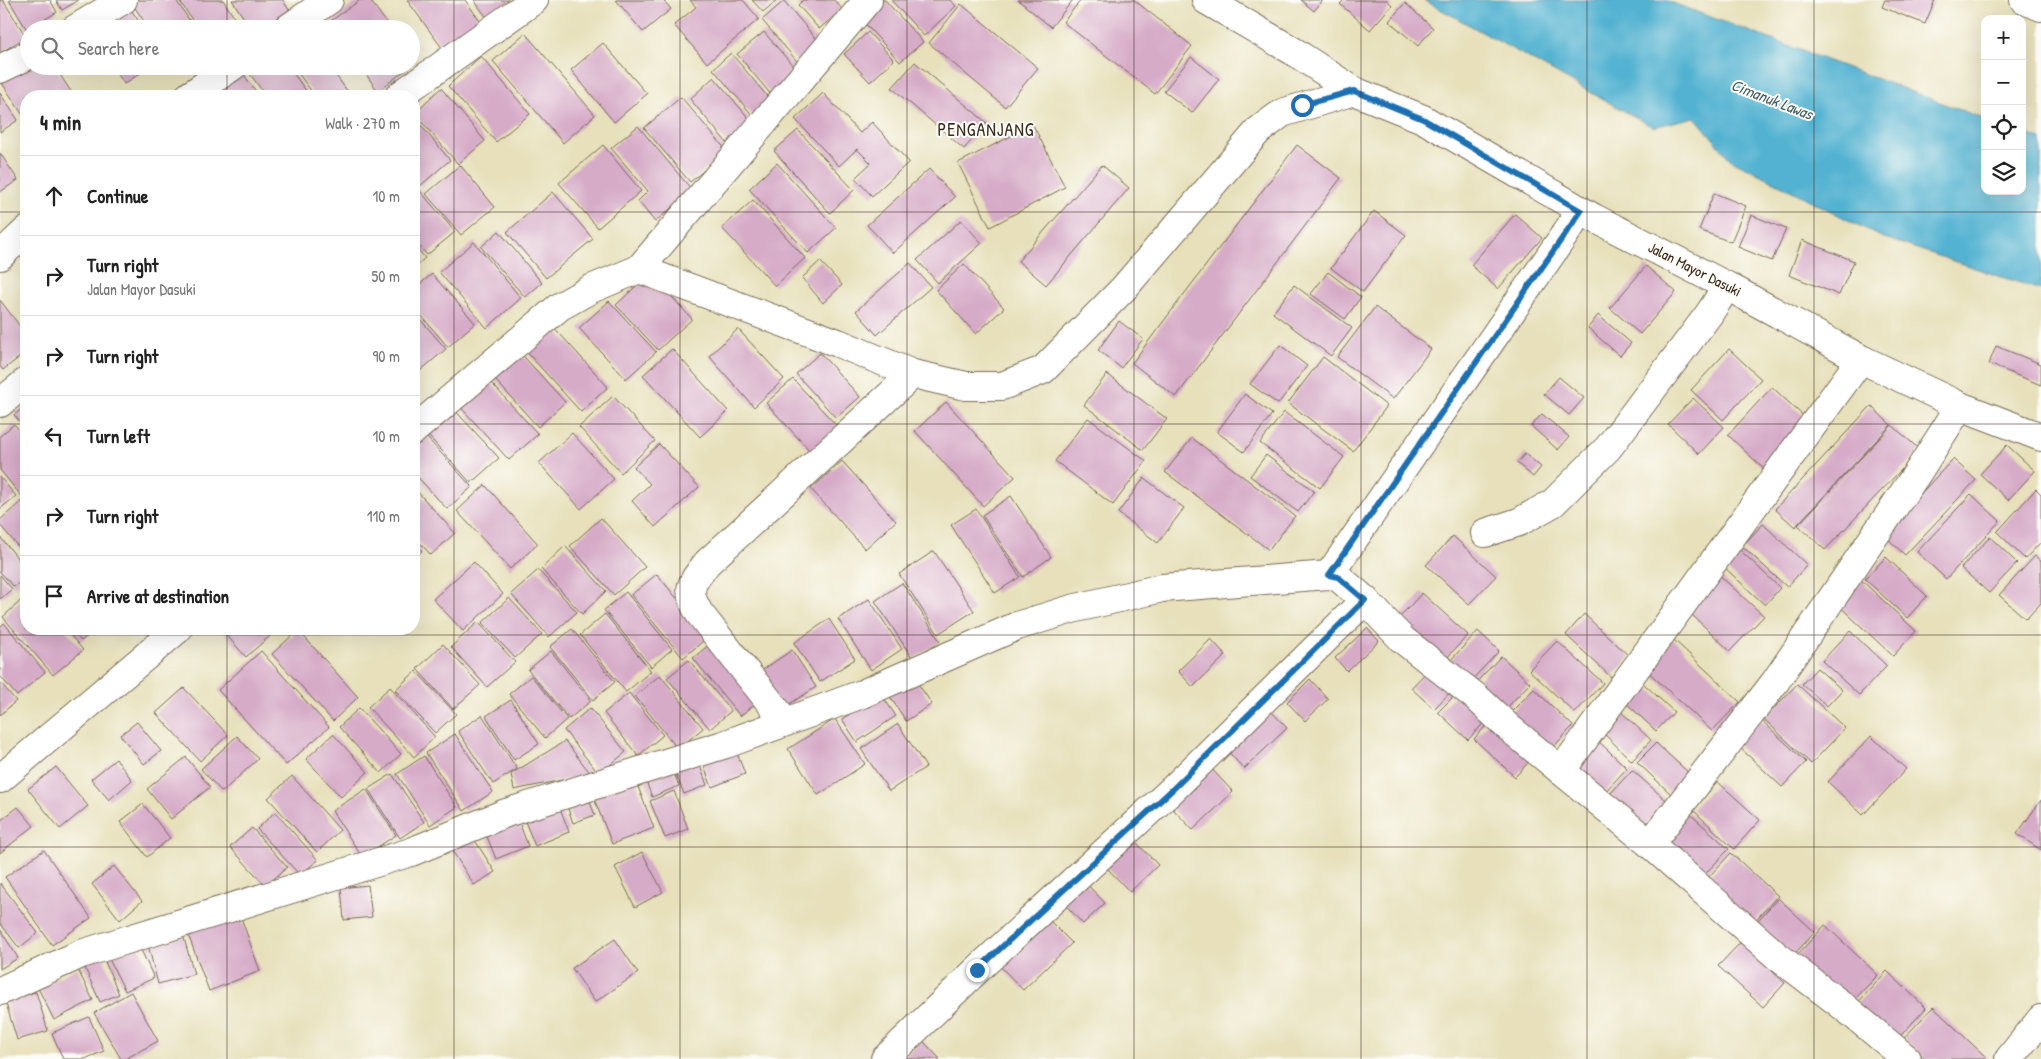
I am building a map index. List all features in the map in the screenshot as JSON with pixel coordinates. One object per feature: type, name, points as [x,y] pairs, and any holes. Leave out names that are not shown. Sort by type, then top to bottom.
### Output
[{"type":"street","points":[[90,20],[123,0]]},
{"type":"street","points":[[300,20],[329,0]]},
{"type":"street","points":[[408,90],[534,0]]},
{"type":"street","points":[[420,425],[559,307],[591,289],[639,269],[868,0]]},
{"type":"street","name":"Jalan Mayor Dasuki","points":[[1206,0],[1293,51],[1354,91],[1423,119],[1588,215],[1727,286],[1861,359],[1960,406],[2041,437]]},
{"type":"street","points":[[2024,0],[2041,7]]},
{"type":"street","points":[[0,69],[20,59]]},
{"type":"street","points":[[198,90],[219,75]]},
{"type":"street","points":[[639,269],[838,343],[913,374],[966,386],[1002,386],[1042,370],[1124,288],[1258,131],[1282,113],[1354,91]]},
{"type":"street","points":[[884,1059],[977,970],[1174,788],[1347,586],[1588,215]]},
{"type":"street","points":[[0,256],[20,237]]},
{"type":"street","points":[[1485,533],[1519,522],[1553,502],[1608,448],[1710,314],[1727,286]]},
{"type":"street","points":[[1562,772],[1861,359]]},
{"type":"street","points":[[785,721],[698,613],[691,599],[692,582],[707,563],[913,374]]},
{"type":"street","points":[[0,403],[20,387]]},
{"type":"street","points":[[1650,844],[1776,682],[1918,472],[1960,406]]},
{"type":"street","points":[[0,990],[81,954],[411,852],[506,813],[699,753],[862,694],[1017,626],[1072,609],[1162,588],[1347,586],[1403,640],[1476,697],[1508,727],[1650,844],[1777,956],[1844,1006],[1907,1059]]},
{"type":"street","points":[[0,779],[171,635]]},
{"type":"street","points":[[2009,1059],[2041,1019]]},
{"type":"water","name":"Cimanuk Lawas","points":[[1424,0],[1665,0],[1981,118],[1981,195],[2026,195],[2026,133],[2041,139],[2041,290],[1881,237],[1730,159],[1695,117],[1653,127]]},
{"type":"building","points":[[0,0],[3,0],[20,27],[20,41],[0,53]]},
{"type":"building","points":[[9,0],[50,0],[57,12],[44,20],[21,20]]},
{"type":"building","points":[[56,0],[79,0],[62,10]]},
{"type":"building","points":[[130,0],[176,0],[189,20],[143,20]]},
{"type":"building","points":[[179,0],[223,0],[234,17],[230,20],[192,20]]},
{"type":"building","points":[[232,0],[283,0],[289,10],[274,20],[245,20]]},
{"type":"building","points":[[360,0],[370,0],[384,20],[332,20]]},
{"type":"building","points":[[407,0],[465,0],[483,25],[445,52]]},
{"type":"building","points":[[474,0],[511,0],[487,18]]},
{"type":"building","points":[[616,0],[663,0],[671,9],[643,32]]},
{"type":"building","points":[[690,0],[743,0],[759,19],[707,63],[674,25],[696,7]]},
{"type":"building","points":[[752,0],[777,0],[763,12]]},
{"type":"building","points":[[803,0],[834,0],[842,9],[819,29],[798,5]]},
{"type":"building","points":[[875,0],[885,0],[923,42],[900,62],[858,16]]},
{"type":"building","points":[[891,0],[950,0],[956,6],[924,36]]},
{"type":"building","points":[[1018,0],[1073,0],[1051,27]]},
{"type":"building","points":[[1081,0],[1134,0],[1192,46],[1155,94],[1063,22]]},
{"type":"building","points":[[1301,0],[1323,0],[1314,11]]},
{"type":"building","points":[[1344,0],[1387,0],[1392,5],[1370,30],[1340,4]]},
{"type":"building","points":[[1885,0],[1935,0],[1925,24],[1882,7]]},
{"type":"building","points":[[784,1],[823,47],[801,66],[762,20]]},
{"type":"building","points":[[126,2],[138,20],[101,20]]},
{"type":"building","points":[[1405,3],[1433,28],[1418,46],[1389,21]]},
{"type":"building","points":[[961,4],[1038,68],[1005,107],[929,43]]},
{"type":"building","points":[[764,32],[800,74],[773,97],[737,54]]},
{"type":"building","points":[[868,32],[894,60],[870,82],[844,54]]},
{"type":"building","points":[[525,33],[595,115],[563,143],[493,61]]},
{"type":"building","points":[[603,43],[647,94],[614,122],[571,70]]},
{"type":"building","points":[[731,53],[771,101],[753,116],[713,69]]},
{"type":"building","points":[[481,56],[530,114],[496,142],[448,86]]},
{"type":"building","points":[[1191,57],[1219,79],[1192,113],[1164,91]]},
{"type":"building","points":[[915,62],[987,123],[964,149],[892,88]]},
{"type":"building","points":[[20,71],[20,75],[60,75],[70,90],[20,90],[20,111],[2,83]]},
{"type":"building","points":[[118,75],[138,75],[124,84]]},
{"type":"building","points":[[238,75],[244,75],[255,90],[217,90]]},
{"type":"building","points":[[251,75],[295,75],[306,90],[262,90]]},
{"type":"building","points":[[300,75],[336,75],[347,90],[311,90]]},
{"type":"building","points":[[366,75],[399,75],[379,90],[377,90]]},
{"type":"building","points":[[714,77],[752,122],[727,143],[690,99]]},
{"type":"building","points":[[441,88],[485,141],[458,164],[420,120],[420,107]]},
{"type":"building","points":[[0,93],[18,120],[0,132]]},
{"type":"building","points":[[823,93],[860,133],[872,122],[909,162],[872,196],[855,178],[871,163],[857,149],[839,166],[795,119]]},
{"type":"building","points":[[681,97],[727,151],[690,182],[644,128]]},
{"type":"building","points":[[420,124],[450,160],[420,186]]},
{"type":"building","points":[[1033,125],[1065,187],[990,227],[958,163]]},
{"type":"building","points":[[638,126],[692,190],[655,222],[638,201],[648,191],[611,148]]},
{"type":"building","points":[[798,130],[854,190],[830,213],[774,151]]},
{"type":"building","points":[[603,145],[641,191],[598,228],[559,183]]},
{"type":"building","points":[[1297,145],[1341,178],[1176,397],[1132,363]]},
{"type":"building","points":[[0,153],[18,180],[0,192]]},
{"type":"building","points":[[777,163],[836,228],[808,253],[749,189]]},
{"type":"building","points":[[460,165],[495,207],[461,235],[426,194]]},
{"type":"building","points":[[1102,165],[1129,188],[1046,285],[1018,261]]},
{"type":"building","points":[[929,169],[955,197],[893,253],[867,225]]},
{"type":"building","points":[[420,191],[455,232],[427,255],[420,247]]},
{"type":"building","points":[[553,192],[593,239],[546,278],[507,232]]},
{"type":"building","points":[[1714,193],[1746,206],[1731,242],[1699,230]]},
{"type":"building","points":[[753,200],[805,258],[775,286],[722,228]]},
{"type":"building","points":[[1374,211],[1406,235],[1363,292],[1331,268]]},
{"type":"building","points":[[1515,214],[1542,238],[1498,289],[1471,265]]},
{"type":"building","points":[[1751,215],[1786,229],[1772,261],[1738,247]]},
{"type":"building","points":[[961,220],[982,243],[938,283],[917,260]]},
{"type":"building","points":[[499,231],[542,283],[525,297],[481,247]]},
{"type":"building","points":[[1802,240],[1854,261],[1839,295],[1789,275]]},
{"type":"building","points":[[474,242],[521,298],[487,328],[439,272]]},
{"type":"building","points":[[420,252],[425,258],[420,263]]},
{"type":"building","points":[[820,261],[842,285],[823,303],[802,278]]},
{"type":"building","points":[[910,263],[931,287],[877,335],[856,311]]},
{"type":"building","points":[[964,264],[1004,308],[976,334],[936,290]]},
{"type":"building","points":[[1646,266],[1676,292],[1640,334],[1610,308]]},
{"type":"building","points":[[1328,272],[1361,297],[1345,319],[1311,294]]},
{"type":"building","points":[[650,273],[692,319],[658,350],[616,305]]},
{"type":"building","points":[[432,274],[475,323],[448,347],[420,314],[420,284]]},
{"type":"building","points":[[1294,285],[1352,328],[1331,356],[1273,313]]},
{"type":"building","points":[[0,300],[20,326],[20,357],[3,370],[0,366]]},
{"type":"building","points":[[609,301],[656,352],[626,379],[579,328]]},
{"type":"building","points":[[1375,307],[1431,349],[1393,399],[1337,357]]},
{"type":"building","points":[[1598,315],[1631,343],[1620,356],[1588,328]]},
{"type":"building","points":[[420,319],[446,349],[420,371]]},
{"type":"building","points":[[1119,321],[1143,339],[1121,368],[1098,350]]},
{"type":"building","points":[[550,323],[608,387],[581,412],[523,348]]},
{"type":"building","points":[[738,329],[784,379],[754,407],[709,356]]},
{"type":"building","points":[[1280,345],[1307,366],[1278,404],[1250,384]]},
{"type":"building","points":[[1996,346],[2041,364],[2041,385],[1989,364]]},
{"type":"building","points":[[516,348],[565,402],[538,427],[489,373]]},
{"type":"building","points":[[672,349],[728,411],[700,437],[643,375]]},
{"type":"building","points":[[1729,349],[1761,379],[1723,420],[1691,390]]},
{"type":"building","points":[[820,353],[860,397],[836,418],[796,374]]},
{"type":"building","points":[[1323,357],[1387,406],[1353,451],[1288,403]]},
{"type":"building","points":[[1107,374],[1167,419],[1143,450],[1084,405]]},
{"type":"building","points":[[484,375],[538,434],[509,460],[455,401]]},
{"type":"building","points":[[1559,377],[1584,398],[1569,415],[1544,394]]},
{"type":"building","points":[[793,379],[838,427],[811,452],[766,403]]},
{"type":"building","points":[[1772,387],[1810,422],[1765,470],[1728,435]]},
{"type":"building","points":[[1245,394],[1272,414],[1244,452],[1217,432]]},
{"type":"building","points":[[613,396],[655,441],[621,473],[579,427]]},
{"type":"building","points":[[1693,398],[1724,427],[1699,454],[1668,424]]},
{"type":"building","points":[[946,402],[1015,477],[983,506],[915,431]]},
{"type":"building","points":[[450,405],[499,458],[471,483],[423,430]]},
{"type":"building","points":[[1871,406],[1891,425],[1795,527],[1775,509]]},
{"type":"building","points":[[20,410],[20,422],[14,415]]},
{"type":"building","points":[[1284,412],[1344,457],[1320,488],[1260,443]]},
{"type":"building","points":[[1542,414],[1569,437],[1558,450],[1531,426]]},
{"type":"building","points":[[1088,418],[1146,461],[1113,505],[1055,461]]},
{"type":"building","points":[[14,424],[20,431],[20,494],[0,470],[0,436]]},
{"type":"building","points":[[1892,425],[1920,450],[1825,550],[1798,525]]},
{"type":"building","points":[[420,430],[472,487],[447,509],[420,480]]},
{"type":"building","points":[[572,433],[614,479],[581,509],[539,463]]},
{"type":"building","points":[[1192,438],[1295,516],[1269,550],[1165,472]]},
{"type":"building","points":[[659,444],[699,487],[655,527],[632,501],[650,484],[634,467]]},
{"type":"building","points":[[2007,445],[2035,471],[2008,500],[1980,474]]},
{"type":"building","points":[[1525,454],[1541,467],[1533,477],[1517,463]]},
{"type":"building","points":[[1266,455],[1314,491],[1298,512],[1250,476]]},
{"type":"building","points":[[1953,459],[1976,480],[1905,555],[1883,534]]},
{"type":"building","points":[[842,461],[896,521],[865,549],[811,489]]},
{"type":"building","points":[[0,477],[16,496],[0,509]]},
{"type":"building","points":[[1144,478],[1184,508],[1158,543],[1118,513]]},
{"type":"building","points":[[485,485],[538,544],[510,569],[457,511]]},
{"type":"building","points":[[2036,489],[2041,494],[2041,542],[2025,559],[1997,532]]},
{"type":"building","points":[[1971,494],[2000,521],[1946,579],[1917,552]]},
{"type":"building","points":[[420,495],[455,533],[431,555],[420,543]]},
{"type":"building","points":[[1011,496],[1051,557],[1023,577],[982,515]]},
{"type":"building","points":[[20,503],[20,549],[0,525],[0,520]]},
{"type":"building","points":[[976,509],[1020,577],[995,593],[951,525]]},
{"type":"building","points":[[601,518],[645,567],[614,595],[570,546]]},
{"type":"building","points":[[1763,524],[1807,565],[1787,587],[1742,546]]},
{"type":"building","points":[[1453,536],[1496,576],[1469,604],[1426,565]]},
{"type":"building","points":[[0,537],[20,561],[20,582],[14,587],[0,572]]},
{"type":"building","points":[[1990,537],[2017,563],[1989,593],[1961,568]]},
{"type":"building","points":[[565,546],[606,591],[582,614],[541,569]]},
{"type":"building","points":[[1740,550],[1780,588],[1765,605],[1724,567]]},
{"type":"building","points":[[934,551],[974,611],[938,634],[899,574]]},
{"type":"building","points":[[2035,556],[2041,561],[2041,603],[2026,619],[1999,595]]},
{"type":"building","points":[[1886,557],[1927,596],[1907,618],[1865,579]]},
{"type":"building","points":[[474,562],[503,594],[463,631],[433,599]]},
{"type":"building","points":[[538,570],[577,612],[549,637],[511,594]]},
{"type":"building","points":[[657,574],[708,637],[683,658],[631,595]]},
{"type":"building","points":[[0,575],[12,589],[0,599]]},
{"type":"building","points":[[1719,575],[1764,616],[1730,651],[1687,610]]},
{"type":"building","points":[[1859,578],[1916,631],[1893,656],[1836,603]]},
{"type":"building","points":[[902,583],[940,641],[913,659],[875,601]]},
{"type":"building","points":[[626,592],[672,649],[651,667],[604,610]]},
{"type":"building","points":[[1422,593],[1468,635],[1442,663],[1396,621]]},
{"type":"building","points":[[509,598],[542,634],[515,658],[482,623]]},
{"type":"building","points":[[869,599],[902,649],[871,670],[838,619]]},
{"type":"building","points":[[20,601],[20,635],[70,635],[83,650],[53,675],[3,617]]},
{"type":"building","points":[[605,614],[651,671],[626,692],[580,635]]},
{"type":"building","points":[[1584,614],[1630,657],[1611,677],[1566,635]]},
{"type":"building","points":[[829,619],[855,659],[820,682],[794,643]]},
{"type":"building","points":[[478,622],[515,662],[487,687],[451,647]]},
{"type":"building","points":[[4,623],[45,672],[17,696],[0,676],[0,627]]},
{"type":"building","points":[[1367,628],[1379,641],[1347,671],[1335,658]]},
{"type":"building","points":[[572,629],[615,682],[593,700],[550,647]]},
{"type":"building","points":[[1478,631],[1499,651],[1467,685],[1446,665]]},
{"type":"building","points":[[1850,631],[1887,666],[1859,695],[1822,661]]},
{"type":"building","points":[[76,635],[88,635],[81,641]]},
{"type":"building","points":[[226,635],[271,635],[246,657]]},
{"type":"building","points":[[293,635],[302,635],[358,697],[333,721],[272,654]]},
{"type":"building","points":[[1672,638],[1740,702],[1712,731],[1644,668]]},
{"type":"building","points":[[716,639],[764,697],[740,716],[693,658]]},
{"type":"building","points":[[1211,639],[1226,655],[1193,687],[1178,671]]},
{"type":"building","points":[[1557,641],[1603,683],[1575,713],[1529,670]]},
{"type":"building","points":[[443,644],[480,685],[453,709],[417,669]]},
{"type":"building","points":[[792,650],[816,687],[782,709],[758,673]]},
{"type":"building","points":[[261,651],[329,727],[286,765],[218,690]]},
{"type":"building","points":[[551,651],[591,701],[569,719],[528,670]]},
{"type":"building","points":[[1501,656],[1530,683],[1500,715],[1471,688]]},
{"type":"building","points":[[689,660],[731,711],[710,729],[667,678]]},
{"type":"building","points":[[1433,665],[1456,686],[1434,709],[1411,688]]},
{"type":"building","points":[[1817,668],[1842,690],[1827,706],[1802,684]]},
{"type":"building","points":[[416,671],[456,714],[435,733],[395,690]]},
{"type":"building","points":[[660,675],[703,728],[678,749],[635,696]]},
{"type":"building","points":[[531,676],[567,719],[545,738],[509,694]]},
{"type":"building","points":[[914,678],[932,704],[906,721],[889,695]]},
{"type":"building","points":[[1310,679],[1328,699],[1305,721],[1287,702]]},
{"type":"building","points":[[0,682],[16,701],[0,715]]},
{"type":"building","points":[[1642,682],[1674,712],[1656,731],[1624,701]]},
{"type":"building","points":[[1797,684],[1845,728],[1811,764],[1764,719]]},
{"type":"building","points":[[390,687],[435,737],[414,757],[368,707]]},
{"type":"building","points":[[184,688],[228,735],[200,761],[156,713]]},
{"type":"building","points":[[1534,689],[1573,726],[1547,754],[1507,716]]},
{"type":"building","points":[[1460,690],[1489,717],[1468,740],[1438,712]]},
{"type":"building","points":[[629,693],[663,735],[638,756],[604,713]]},
{"type":"building","points":[[881,694],[896,716],[857,742],[842,719]]},
{"type":"building","points":[[511,700],[539,744],[514,760],[486,716]]},
{"type":"building","points":[[1615,706],[1651,740],[1632,761],[1596,726]]},
{"type":"building","points":[[359,708],[401,754],[381,773],[339,727]]},
{"type":"building","points":[[590,708],[626,752],[599,774],[564,730]]},
{"type":"building","points":[[1268,708],[1287,728],[1244,769],[1225,748]]},
{"type":"building","points":[[482,715],[517,769],[493,784],[458,731]]},
{"type":"building","points":[[1493,718],[1534,756],[1515,777],[1474,739]]},
{"type":"building","points":[[1759,718],[1806,762],[1782,787],[1736,744]]},
{"type":"building","points":[[835,719],[865,764],[818,795],[788,749]]},
{"type":"building","points":[[137,722],[161,751],[144,764],[120,735]]},
{"type":"building","points":[[898,724],[926,767],[889,791],[861,749]]},
{"type":"building","points":[[333,734],[368,772],[341,797],[306,759]]},
{"type":"building","points":[[455,734],[493,792],[464,811],[426,753]]},
{"type":"building","points":[[237,736],[258,759],[222,792],[201,769]]},
{"type":"building","points":[[1871,736],[1906,769],[1863,815],[1828,782]]},
{"type":"building","points":[[1595,738],[1627,768],[1603,794],[1571,764]]},
{"type":"building","points":[[565,741],[591,774],[514,790],[511,774]]},
{"type":"building","points":[[733,743],[745,774],[712,787],[700,756]]},
{"type":"building","points":[[1656,743],[1691,775],[1672,795],[1637,762]]},
{"type":"building","points":[[696,755],[707,785],[684,794],[672,764]]},
{"type":"building","points":[[424,756],[457,807],[430,825],[397,774]]},
{"type":"building","points":[[186,757],[210,787],[171,819],[147,789]]},
{"type":"building","points":[[116,759],[132,780],[109,800],[91,779]]},
{"type":"building","points":[[670,763],[679,786],[652,797],[643,774]]},
{"type":"building","points":[[56,767],[88,806],[60,829],[28,789]]},
{"type":"building","points":[[1210,767],[1233,792],[1193,830],[1169,805]]},
{"type":"building","points":[[1632,770],[1667,801],[1644,826],[1610,794]]},
{"type":"building","points":[[392,774],[424,822],[400,838],[368,789]]},
{"type":"building","points":[[633,774],[654,828],[612,844],[591,791]]},
{"type":"building","points":[[292,776],[340,830],[317,852],[268,798]]},
{"type":"building","points":[[1718,782],[1760,820],[1734,849],[1692,809]]},
{"type":"building","points":[[366,789],[396,835],[362,857],[332,811]]},
{"type":"building","points":[[674,791],[688,829],[665,838],[650,801]]},
{"type":"building","points":[[586,792],[595,815],[573,823],[565,800]]},
{"type":"building","points":[[557,800],[569,832],[535,846],[522,814]]},
{"type":"building","points":[[2041,800],[2041,850],[2017,834]]},
{"type":"building","points":[[143,804],[170,838],[147,857],[120,822]]},
{"type":"building","points":[[18,807],[34,826],[0,853],[0,821]]},
{"type":"building","points":[[515,811],[528,846],[496,859],[482,824]]},
{"type":"building","points":[[275,812],[318,860],[300,875],[257,829]]},
{"type":"building","points":[[1688,812],[1729,849],[1701,878],[1661,841]]},
{"type":"building","points":[[252,828],[287,867],[266,886],[230,847]]},
{"type":"building","points":[[469,831],[495,872],[474,885],[448,844]]},
{"type":"building","points":[[1133,839],[1158,865],[1130,892],[1105,866]]},
{"type":"building","points":[[44,850],[91,918],[52,945],[5,877]]},
{"type":"building","points":[[642,852],[663,892],[635,907],[615,867]]},
{"type":"building","points":[[1731,853],[1778,896],[1749,927],[1703,883]]},
{"type":"building","points":[[114,866],[142,901],[120,920],[92,884]]},
{"type":"building","points":[[1081,878],[1105,903],[1083,924],[1060,899]]},
{"type":"building","points":[[0,883],[38,933],[19,948],[0,923]]},
{"type":"building","points":[[368,885],[372,917],[344,920],[341,888]]},
{"type":"building","points":[[1778,898],[1815,932],[1789,960],[1753,926]]},
{"type":"building","points":[[237,906],[260,971],[209,991],[185,926]]},
{"type":"building","points":[[1049,920],[1072,943],[1023,990],[1000,966]]},
{"type":"building","points":[[1825,925],[1878,975],[1848,1006],[1795,957]]},
{"type":"building","points":[[0,929],[18,958],[0,969]]},
{"type":"building","points":[[182,931],[194,974],[158,984],[147,941]]},
{"type":"building","points":[[136,939],[154,978],[125,991],[106,953]]},
{"type":"building","points":[[615,939],[638,973],[595,1002],[572,968]]},
{"type":"building","points":[[1741,942],[1785,983],[1763,1007],[1718,966]]},
{"type":"building","points":[[99,948],[119,994],[100,1002],[80,957]]},
{"type":"building","points":[[77,968],[93,1000],[54,1020],[38,988]]},
{"type":"building","points":[[1887,971],[1926,1008],[1892,1045],[1852,1009]]},
{"type":"building","points":[[36,992],[48,1031],[17,1040],[5,1000]]},
{"type":"building","points":[[131,992],[158,1041],[125,1059],[121,1059],[94,1013]]},
{"type":"building","points":[[1933,1007],[1988,1059],[1925,1059],[1903,1039]]},
{"type":"building","points":[[89,1017],[104,1051],[85,1059],[63,1059],[52,1033]]},
{"type":"building","points":[[922,1040],[940,1059],[903,1059]]},
{"type":"district","name":"PENGANJANG","points":[[986,129]]},
{"type":"route","points":[[977,970],[1174,788],[1365,600],[1338,577],[1329,575],[1581,211],[1423,119],[1354,91],[1302,105]]}]
